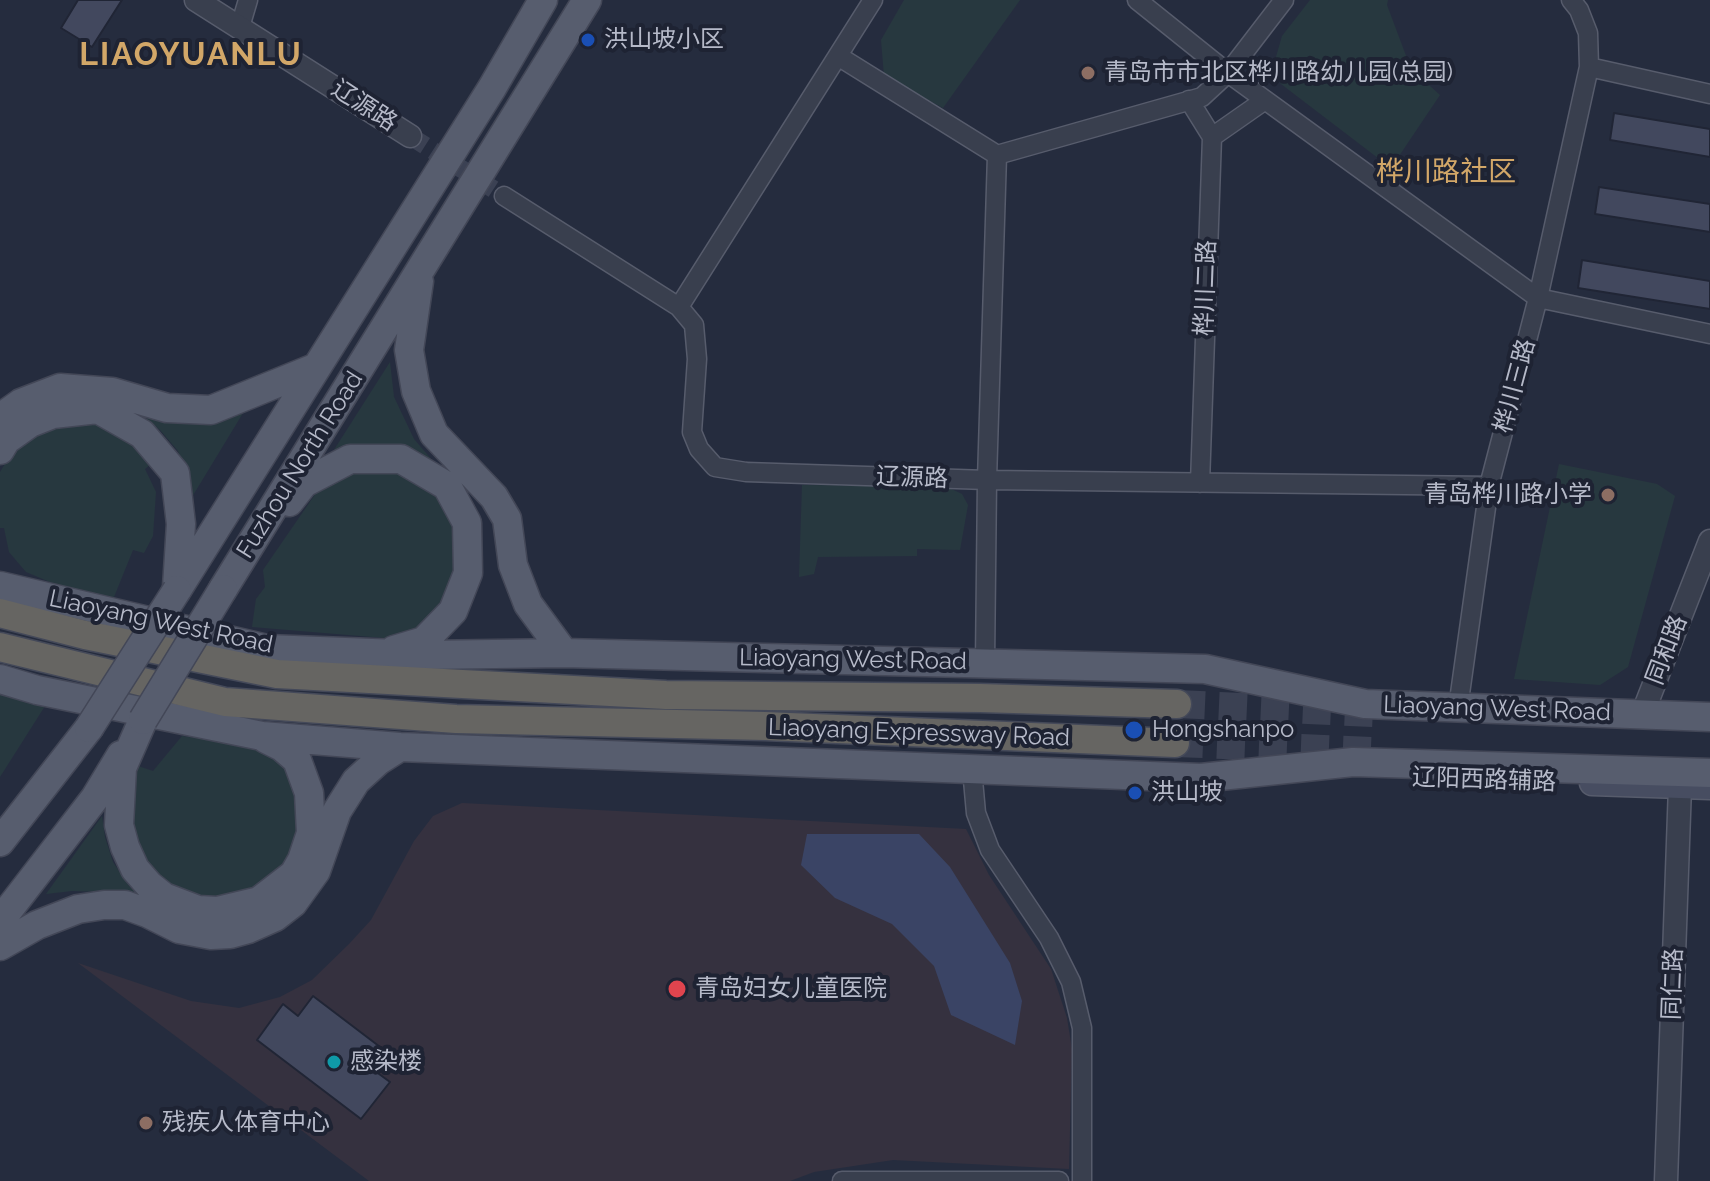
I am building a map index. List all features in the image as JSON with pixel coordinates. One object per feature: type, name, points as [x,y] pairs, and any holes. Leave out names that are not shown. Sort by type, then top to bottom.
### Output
[{"type":"highway","name":"Liaoyang West Road","points":[[0,613],[85,635],[277,674],[666,695]]},
{"type":"highway","name":"Liaoyang Expressway Road","points":[[0,647],[225,702],[456,719],[765,726],[1175,743]]},
{"type":"highway","name":"Liaoyang Expressway Road","points":[[666,695],[950,697],[1177,704]]},
{"type":"main road","name":"Fuzhou North Road","points":[[0,842],[89,728],[484,101],[543,0]]},
{"type":"main road","name":"Fuzhou North Road","points":[[0,921],[95,798],[587,0]]},
{"type":"main road","points":[[420,269],[409,350],[416,391],[434,434],[494,497],[507,519],[513,565],[528,604],[564,653]]},
{"type":"main road","points":[[0,418],[21,403],[60,388],[112,392],[167,408],[211,410],[317,367]]},
{"type":"main road","points":[[0,450],[6,440],[30,423],[53,414],[98,409],[142,434],[175,473],[181,524],[177,590]]},
{"type":"main road","points":[[223,589],[304,483],[350,459],[401,459],[447,486],[467,523],[468,573],[453,611],[424,641],[383,654]]},
{"type":"main road","name":"Liaoyang West Road","points":[[0,577],[13,589],[267,649],[383,654],[564,653],[1205,669],[1365,704],[1710,717]]},
{"type":"main road","points":[[0,679],[37,690],[262,736],[400,747],[1201,778],[1353,762],[1699,780]]},
{"type":"main road","points":[[143,720],[122,768],[119,825],[125,847],[135,869],[149,885],[164,897],[198,910],[226,910],[259,901],[294,874],[307,847],[311,833],[311,808],[297,760],[262,736]]},
{"type":"main road","points":[[0,946],[37,925],[78,909],[104,905],[125,905],[179,929],[211,935],[248,929],[275,917],[293,903],[316,871],[337,811],[347,793],[378,761],[400,747]]},
{"type":"street","name":"辽源路","points":[[196,0],[410,136]]},
{"type":"street","points":[[240,27],[248,0]]},
{"type":"street","points":[[504,196],[679,307],[873,0]]},
{"type":"street","points":[[1137,0],[1228,73],[1538,298],[1710,334]]},
{"type":"street","points":[[838,56],[997,155],[1202,97],[1228,73],[1284,0]]},
{"type":"street","name":"桦川三路","points":[[1458,708],[1489,486],[1538,298],[1589,67],[1588,33],[1579,10],[1571,0]]},
{"type":"street","points":[[1589,67],[1710,94]]},
{"type":"street","points":[[1189,100],[1212,137],[1265,100]]},
{"type":"street","name":"桦川二路","points":[[1200,483],[1212,137]]},
{"type":"street","points":[[985,663],[997,155]]},
{"type":"street","name":"辽源路","points":[[679,307],[694,325],[697,359],[692,432],[699,449],[715,467],[746,472],[987,480],[1489,486]]},
{"type":"street","name":"同和路","points":[[1642,715],[1710,541]]},
{"type":"street","points":[[977,768],[973,780],[976,813],[990,850],[1049,938],[1071,982],[1082,1028],[1082,1181]]},
{"type":"street","name":"同仁路","points":[[1666,1181],[1699,780]]},
{"type":"street","points":[[842,1181],[1059,1181]]},
{"type":"shaded area","points":[[904,0],[1020,0],[943,108],[884,76],[881,40]]},
{"type":"shaded area","points":[[1310,0],[1388,0],[1387,5],[1411,69],[1440,95],[1391,168],[1281,84],[1272,71],[1282,36]]},
{"type":"shaded area","points":[[390,362],[394,397],[414,439],[439,468],[332,453]]},
{"type":"shaded area","points":[[136,410],[212,422],[243,413],[192,497],[178,451],[160,430]]},
{"type":"shaded area","points":[[58,422],[90,422],[115,432],[135,445],[151,464],[145,469],[156,492],[153,536],[144,553],[133,550],[112,602],[26,572],[9,552],[4,528],[0,528],[0,472],[18,443]]},
{"type":"shaded area","points":[[1559,464],[1657,484],[1675,496],[1628,667],[1600,685],[1514,679]]},
{"type":"shaded area","points":[[397,471],[438,498],[455,525],[458,569],[446,606],[423,632],[396,639],[252,627],[256,599],[265,587],[263,570],[316,493],[353,472]]},
{"type":"shaded area","points":[[802,485],[945,486],[962,494],[968,505],[960,550],[917,549],[917,556],[818,557],[814,574],[799,577]]},
{"type":"shaded area","points":[[0,691],[45,706],[0,777]]},
{"type":"shaded area","points":[[182,736],[266,747],[281,756],[303,799],[295,855],[260,894],[196,903],[136,860],[126,803],[138,766],[153,771]]},
{"type":"shaded area","name":"青岛妇女儿童医院","points":[[462,803],[966,829],[989,875],[1051,969],[1067,1018],[1072,1049],[1069,1169],[893,1160],[814,1172],[790,1181],[369,1181],[78,963],[191,1001],[239,1008],[280,997],[312,980],[349,944],[371,920],[414,841],[433,816]]},
{"type":"shaded area","points":[[102,816],[113,862],[129,886],[147,904],[102,892],[46,894]]},
{"type":"water","points":[[807,834],[919,834],[950,867],[1010,963],[1022,1001],[1015,1045],[951,1015],[934,966],[892,924],[835,898],[801,865]]},
{"type":"building","points":[[78,0],[122,0],[92,47],[61,28]]},
{"type":"building","points":[[1614,113],[1710,129],[1710,157],[1610,140]]},
{"type":"building","points":[[1599,187],[1710,204],[1710,232],[1595,214]]},
{"type":"building","points":[[1582,260],[1710,281],[1710,309],[1578,288]]},
{"type":"building","name":"感染楼","points":[[313,996],[388,1053],[375,1071],[390,1082],[361,1119],[257,1040],[283,1004],[298,1016]]},
{"type":"tunnel","points":[[410,136],[504,196]]},
{"type":"tunnel","points":[[1177,704],[1374,713]]},
{"type":"tunnel","points":[[1175,743],[1374,751]]},
{"type":"place","name":"洪山坡小区","points":[[588,40]]},
{"type":"place","name":"青岛市市北区桦川路幼儿园(总园)","points":[[1088,73]]},
{"type":"place","name":"青岛桦川路小学","points":[[1608,495]]},
{"type":"place","name":"Hongshanpo","points":[[1134,730]]},
{"type":"place","name":"洪山坡","points":[[1135,793]]},
{"type":"place","name":"青岛妇女儿童医院","points":[[677,989]]},
{"type":"place","name":"感染楼","points":[[334,1062]]},
{"type":"place","name":"残疾人体育中心","points":[[146,1123]]},
{"type":"district","name":"LIAOYUANLU","points":[[191,55]]},
{"type":"district","name":"桦川路社区","points":[[1446,173]]}]
